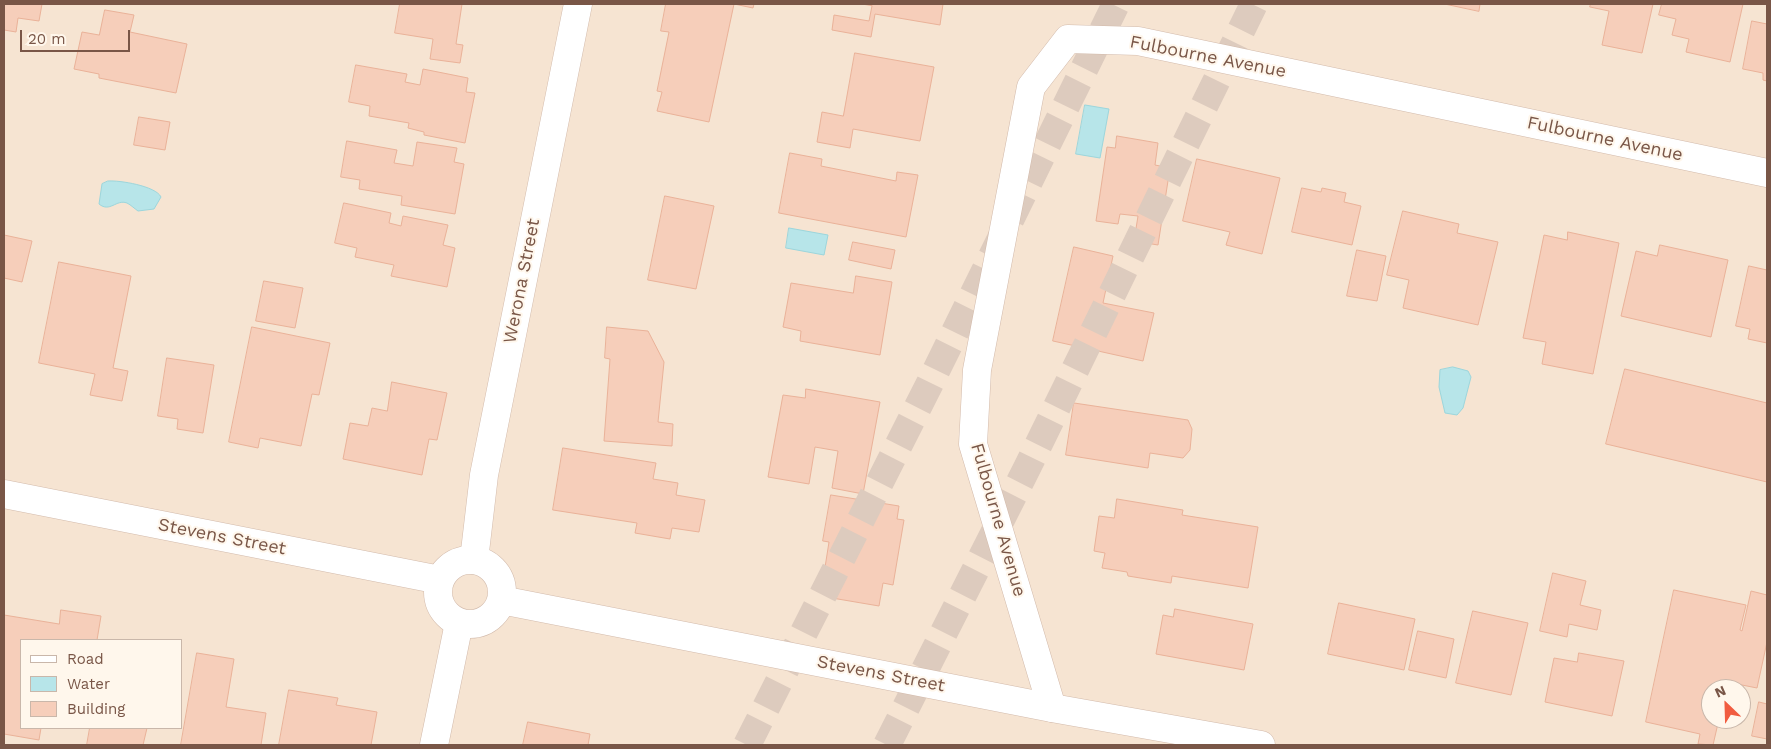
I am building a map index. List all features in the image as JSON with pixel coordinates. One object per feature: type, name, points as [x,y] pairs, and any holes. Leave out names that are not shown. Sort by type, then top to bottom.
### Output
[{"type":"street","name":"Werona Street","points":[[474,560],[484,475],[578,4]]},
{"type":"street","name":"Fulbourne Avenue","points":[[1052,708],[973,444],[977,370],[1031,87],[1068,39],[1138,41],[1767,173]]},
{"type":"street","name":"Stevens Street","points":[[4,494],[440,580]]},
{"type":"street","points":[[463,560],[474,560],[484,563],[499,579],[501,600],[497,610],[490,618],[470,625],[459,623],[450,618],[443,610],[438,591],[440,580],[445,571],[463,560]]},
{"type":"street","name":"Stevens Street","points":[[501,600],[1052,708],[1257,745]]},
{"type":"street","points":[[434,745],[459,623]]},
{"type":"shaded area","points":[[4,4],[1767,4],[1767,745],[4,745]]},
{"type":"water","points":[[1085,105],[1109,109],[1100,158],[1076,154]]},
{"type":"water","points":[[108,181],[145,187],[158,193],[161,197],[154,209],[138,211],[123,202],[106,207],[99,204],[102,184]]},
{"type":"water","points":[[789,228],[828,235],[824,255],[786,248]]},
{"type":"water","points":[[1453,367],[1468,371],[1471,377],[1463,408],[1457,415],[1445,413],[1439,387],[1440,370]]},
{"type":"building","points":[[4,4],[42,4],[39,21],[18,18],[16,32],[4,30]]},
{"type":"building","points":[[400,4],[462,4],[456,44],[463,45],[460,63],[430,59],[433,39],[395,33]]},
{"type":"building","points":[[666,4],[734,4],[709,122],[657,111],[662,92],[657,91],[669,32],[661,31]]},
{"type":"building","points":[[734,4],[754,4],[753,8]]},
{"type":"building","points":[[862,4],[943,4],[940,25],[875,14],[871,37],[832,30],[834,15],[869,21],[872,6]]},
{"type":"building","points":[[1445,4],[1480,4],[1479,11]]},
{"type":"building","points":[[1591,4],[1653,4],[1642,53],[1602,45],[1609,11],[1590,7]]},
{"type":"building","points":[[1662,4],[1743,4],[1730,62],[1686,52],[1689,39],[1672,35],[1676,19],[1659,15]]},
{"type":"building","points":[[105,10],[134,15],[130,32],[187,44],[176,93],[99,78],[99,74],[74,69],[82,32],[99,35]]},
{"type":"building","points":[[1752,21],[1767,24],[1767,81],[1763,80],[1763,73],[1743,69]]},
{"type":"building","points":[[855,53],[934,67],[920,141],[853,129],[850,148],[817,142],[822,112],[843,116]]},
{"type":"building","points":[[356,65],[407,74],[405,82],[420,85],[423,69],[468,78],[466,92],[475,93],[465,143],[424,135],[424,132],[408,128],[409,123],[369,116],[370,106],[349,102]]},
{"type":"building","points":[[139,117],[170,122],[165,150],[134,145]]},
{"type":"building","points":[[1117,136],[1158,143],[1155,165],[1170,168],[1158,245],[1134,241],[1138,216],[1120,214],[1118,224],[1096,221],[1107,147],[1115,148]]},
{"type":"building","points":[[347,141],[397,150],[394,163],[413,166],[417,142],[457,148],[454,162],[464,164],[455,214],[401,205],[402,196],[359,189],[360,180],[341,177]]},
{"type":"building","points":[[790,153],[822,159],[821,166],[896,181],[897,172],[918,175],[906,237],[779,213]]},
{"type":"building","points":[[1197,159],[1280,178],[1262,254],[1226,245],[1230,232],[1183,221]]},
{"type":"building","points":[[1302,188],[1321,192],[1322,188],[1346,193],[1344,202],[1361,206],[1352,245],[1292,232]]},
{"type":"building","points":[[665,196],[714,206],[696,289],[648,280]]},
{"type":"building","points":[[344,203],[391,213],[389,223],[401,226],[403,216],[448,225],[443,245],[455,248],[447,287],[391,276],[394,265],[355,257],[357,248],[335,243]]},
{"type":"building","points":[[1403,211],[1459,224],[1457,233],[1498,242],[1478,325],[1403,308],[1409,280],[1387,275]]},
{"type":"building","points":[[1568,232],[1619,243],[1593,374],[1542,364],[1546,342],[1523,338],[1544,235],[1567,240]]},
{"type":"building","points":[[4,235],[32,241],[22,282],[4,278]]},
{"type":"building","points":[[853,242],[895,250],[891,269],[849,260]]},
{"type":"building","points":[[1660,245],[1728,260],[1711,337],[1621,316],[1636,251],[1657,256]]},
{"type":"building","points":[[1074,247],[1113,256],[1103,303],[1154,313],[1143,361],[1053,341]]},
{"type":"building","points":[[1357,250],[1386,256],[1377,301],[1347,296]]},
{"type":"building","points":[[59,262],[131,276],[113,368],[128,371],[122,401],[90,395],[95,374],[39,363]]},
{"type":"building","points":[[1749,266],[1767,270],[1767,343],[1748,339],[1750,329],[1736,326]]},
{"type":"building","points":[[856,276],[892,282],[880,355],[800,341],[801,331],[783,327],[791,283],[853,293]]},
{"type":"building","points":[[264,281],[303,288],[295,328],[256,321]]},
{"type":"building","points":[[252,327],[330,343],[319,395],[312,394],[301,446],[260,438],[258,448],[229,442]]},
{"type":"building","points":[[607,327],[648,331],[664,362],[658,422],[673,424],[672,446],[604,441],[610,359],[605,358]]},
{"type":"building","points":[[167,358],[214,365],[203,433],[177,429],[178,419],[158,416]]},
{"type":"building","points":[[1625,369],[1767,403],[1767,482],[1606,444]]},
{"type":"building","points":[[392,382],[447,393],[437,440],[429,439],[422,475],[343,459],[350,423],[368,426],[372,408],[387,411]]},
{"type":"building","points":[[806,389],[880,402],[863,494],[832,488],[838,451],[815,447],[809,484],[768,477],[783,395],[805,398]]},
{"type":"building","points":[[1074,403],[1188,420],[1192,429],[1190,450],[1183,458],[1150,453],[1148,468],[1066,455]]},
{"type":"building","points":[[563,448],[656,463],[653,479],[678,483],[676,495],[705,500],[699,532],[672,528],[670,539],[635,533],[637,523],[553,510]]},
{"type":"building","points":[[831,495],[899,506],[897,519],[904,520],[893,585],[883,583],[879,606],[832,598],[823,580],[829,542],[823,541]]},
{"type":"building","points":[[1117,499],[1183,510],[1182,515],[1258,527],[1248,588],[1172,576],[1171,583],[1128,576],[1127,572],[1102,568],[1105,553],[1094,551],[1099,516],[1114,518]]},
{"type":"building","points":[[1553,573],[1586,581],[1580,605],[1601,610],[1597,630],[1569,624],[1567,637],[1540,631]]},
{"type":"building","points":[[1674,590],[1746,605],[1740,630],[1742,631],[1751,591],[1767,595],[1767,642],[1757,688],[1751,687],[1751,679],[1701,679],[1701,729],[1717,729],[1713,745],[1698,744],[1700,734],[1646,722]]},
{"type":"building","points":[[1339,603],[1415,619],[1404,670],[1328,654]]},
{"type":"building","points":[[1175,609],[1253,624],[1244,670],[1156,654],[1163,615],[1173,617]]},
{"type":"building","points":[[61,610],[101,616],[97,639],[20,639],[20,729],[41,729],[39,740],[4,734],[4,615],[59,624]]},
{"type":"building","points":[[1473,611],[1528,623],[1511,695],[1456,683]]},
{"type":"building","points":[[1418,631],[1454,639],[1446,678],[1409,670]]},
{"type":"building","points":[[197,653],[234,659],[226,707],[266,713],[261,745],[181,745]]},
{"type":"building","points":[[1579,653],[1624,661],[1612,716],[1545,702],[1554,658],[1577,662]]},
{"type":"building","points":[[289,690],[338,698],[336,705],[377,712],[371,745],[279,745]]},
{"type":"building","points":[[1759,702],[1767,704],[1767,739],[1752,736]]},
{"type":"building","points":[[528,722],[590,734],[588,745],[523,745]]},
{"type":"building","points":[[90,729],[147,729],[143,745],[87,745]]},
{"type":"tunnel","points":[[747,745],[930,383],[1116,4]]},
{"type":"tunnel","points":[[887,745],[1027,468],[1254,4]]}]
